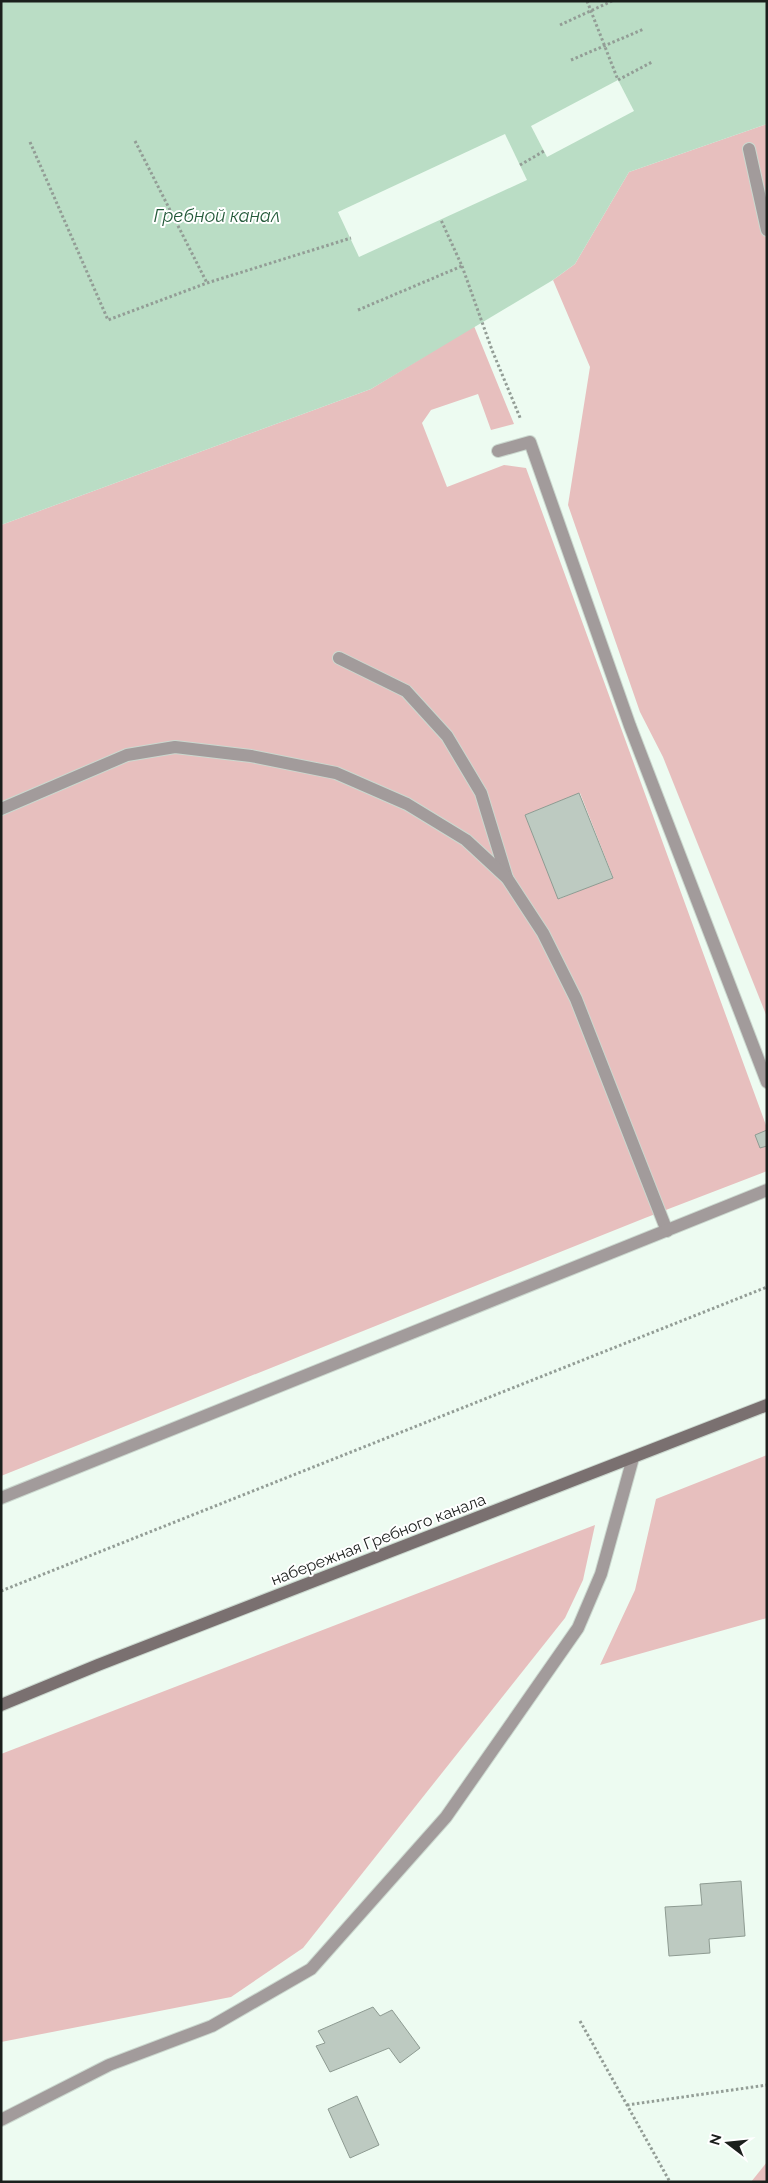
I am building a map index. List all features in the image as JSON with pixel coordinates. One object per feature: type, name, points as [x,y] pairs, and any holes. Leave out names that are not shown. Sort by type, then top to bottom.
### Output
[{"type":"street","name":"набережная Гребного канала","points":[[1,1705],[767,1405]]},
{"type":"lane","points":[[749,149],[767,230]]},
{"type":"lane","points":[[498,451],[530,442],[630,726],[767,1082]]},
{"type":"lane","points":[[339,658],[406,691],[447,736],[481,793],[507,878]]},
{"type":"lane","points":[[1,809],[127,756],[175,747],[251,756],[336,773],[407,804],[466,840],[507,878],[543,933],[576,999],[667,1231]]},
{"type":"lane","points":[[1,1498],[767,1190]]},
{"type":"lane","points":[[1,2120],[109,2065],[212,2026],[311,1969],[446,1817],[578,1628],[601,1574],[633,1458]]},
{"type":"path","points":[[587,1],[618,80],[652,62]]},
{"type":"path","points":[[560,25],[612,1]]},
{"type":"path","points":[[572,60],[644,29]]},
{"type":"path","points":[[135,140],[207,283]]},
{"type":"path","points":[[30,142],[108,320],[207,283],[351,238]]},
{"type":"path","points":[[520,165],[544,151]]},
{"type":"path","points":[[441,220],[462,266],[492,350],[530,442]]},
{"type":"path","points":[[358,310],[462,266]]},
{"type":"path","points":[[1,1592],[767,1287]]},
{"type":"path","points":[[580,2021],[670,2182]]},
{"type":"path","points":[[626,2105],[767,2085]]},
{"type":"shaded area","points":[[767,124],[767,1017],[663,757],[640,712],[568,505],[590,367],[553,280],[575,264],[629,172]]},
{"type":"shaded area","points":[[474,326],[514,424],[491,430],[478,394],[431,410],[422,423],[447,487],[504,465],[526,468],[767,1128],[767,1171],[1,1476],[1,525],[371,389]],"holes":[[[580,793],[613,877],[559,899],[525,815]]]},
{"type":"shaded area","points":[[767,1455],[767,1618],[600,1665],[635,1590],[656,1499]]},
{"type":"shaded area","points":[[595,1525],[583,1580],[565,1618],[303,1948],[231,1997],[1,2042],[1,1754]]},
{"type":"shaded area","points":[[767,2162],[767,2182],[751,2182]]},
{"type":"water","name":"Гребной канал","points":[[1,1],[767,1],[767,124],[629,172],[575,264],[553,280],[371,389],[1,525]]},
{"type":"pier","points":[[618,80],[634,111],[547,157],[531,126]]},
{"type":"pier","points":[[505,134],[527,180],[359,257],[338,212]]},
{"type":"building","points":[[579,793],[613,878],[558,899],[525,815]]},
{"type":"building","points":[[767,1130],[767,1146],[760,1148],[755,1135]]},
{"type":"building","points":[[741,1881],[745,1936],[709,1939],[710,1953],[669,1956],[665,1907],[702,1905],[700,1884]]},
{"type":"building","points":[[373,2007],[380,2016],[392,2010],[420,2048],[400,2063],[389,2048],[330,2072],[316,2046],[325,2043],[318,2031]]},
{"type":"building","points":[[357,2096],[379,2145],[350,2158],[328,2109]]}]
